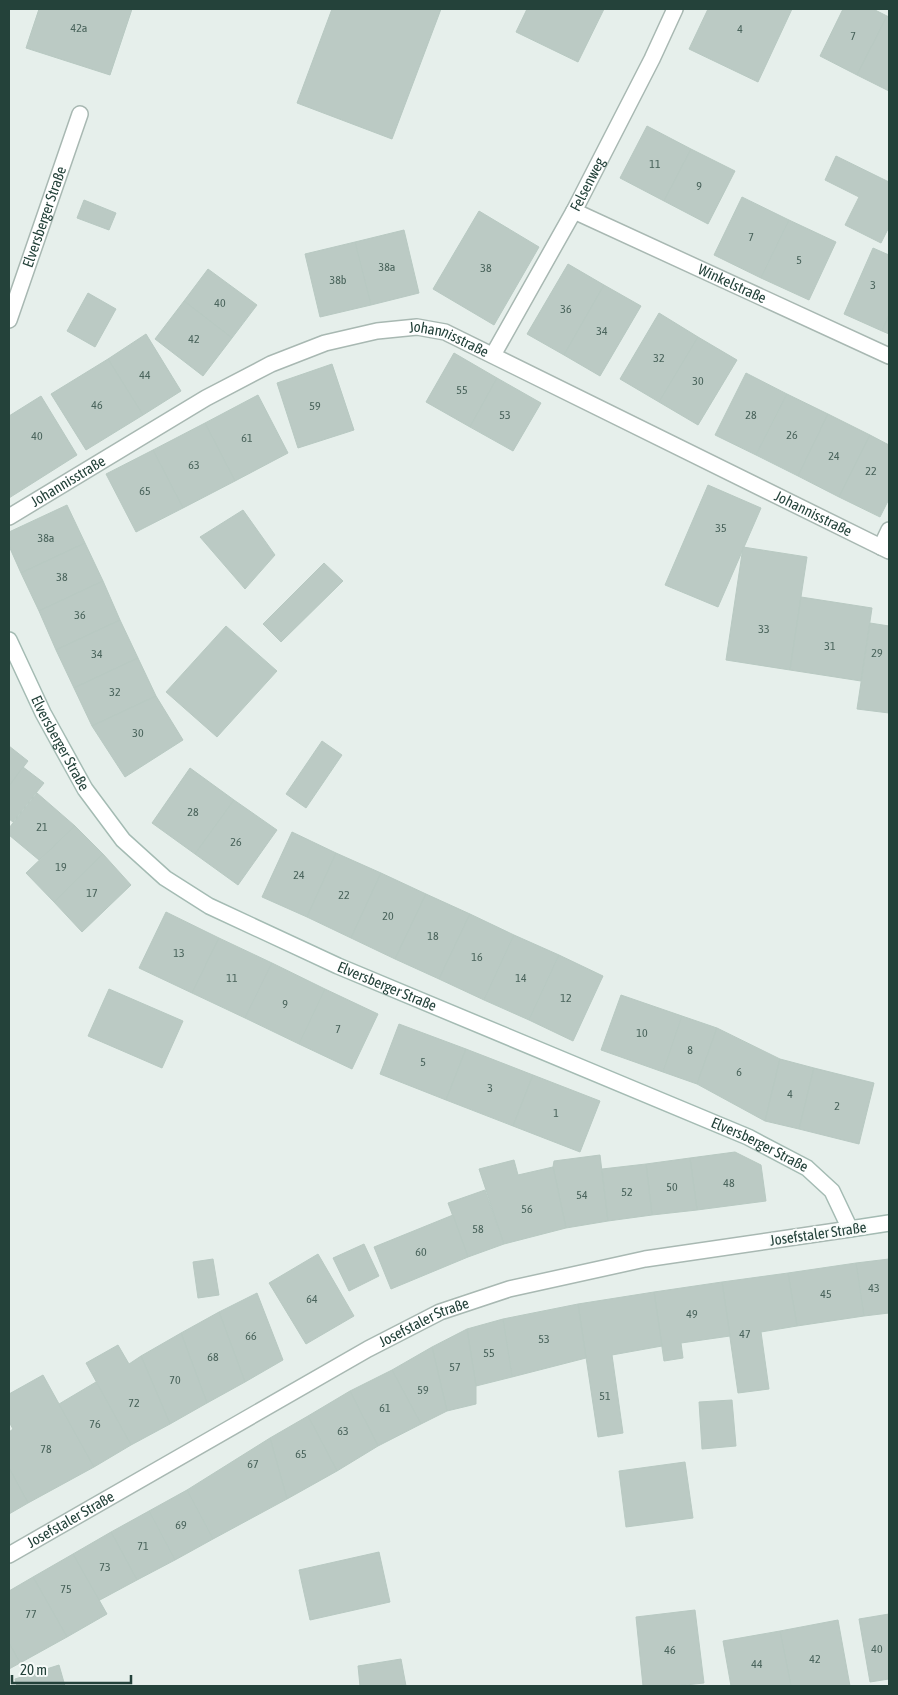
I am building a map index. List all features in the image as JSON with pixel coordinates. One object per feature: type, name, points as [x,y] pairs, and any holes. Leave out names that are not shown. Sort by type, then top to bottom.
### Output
[{"type":"street","name":"Felsenweg","points":[[493,356],[574,211],[675,9]]},
{"type":"street","name":"Elversberger Straße","points":[[9,320],[80,114]]},
{"type":"street","name":"Winkelstraße","points":[[574,211],[889,356]]},
{"type":"street","name":"Johannisstraße","points":[[9,517],[206,398],[271,364],[325,343],[377,331],[417,327],[444,332],[885,549]]},
{"type":"street","points":[[885,549],[889,530]]},
{"type":"street","name":"Elversberger Straße","points":[[9,640],[43,713],[85,788],[123,840],[165,878],[209,906],[338,966],[748,1136],[807,1168],[832,1191],[850,1230]]},
{"type":"street","name":"Josefstaler Straße","points":[[9,1556],[368,1349],[440,1312],[509,1289],[645,1260],[889,1223]]},
{"type":"building","points":[[39,9],[132,9],[110,75],[26,48]]},
{"type":"building","points":[[332,9],[441,9],[392,139],[297,103]]},
{"type":"building","points":[[527,9],[604,9],[578,62],[516,32]]},
{"type":"building","points":[[708,9],[792,9],[758,82],[689,49]]},
{"type":"building","points":[[843,9],[873,9],[887,16],[857,75],[820,56]]},
{"type":"building","points":[[887,16],[889,17],[889,91],[857,75]]},
{"type":"building","points":[[647,126],[691,149],[664,201],[620,178]]},
{"type":"building","points":[[691,149],[735,171],[708,224],[664,201]]},
{"type":"building","points":[[836,156],[889,182],[889,227],[881,243],[845,225],[859,197],[825,180]]},
{"type":"building","points":[[742,197],[789,220],[761,278],[714,255]]},
{"type":"building","points":[[84,200],[116,213],[109,230],[77,218]]},
{"type":"building","points":[[479,211],[539,247],[494,325],[433,289]]},
{"type":"building","points":[[789,220],[836,242],[809,300],[761,278]]},
{"type":"building","points":[[404,230],[419,293],[371,305],[355,242]]},
{"type":"building","points":[[355,242],[371,305],[320,317],[305,254]]},
{"type":"building","points":[[873,248],[889,255],[889,315],[882,331],[844,314]]},
{"type":"building","points":[[568,264],[604,285],[564,355],[527,334]]},
{"type":"building","points":[[208,269],[257,305],[232,338],[184,301]]},
{"type":"building","points":[[604,285],[641,306],[600,376],[564,355]]},
{"type":"building","points":[[88,293],[116,309],[95,347],[67,331]]},
{"type":"building","points":[[184,301],[232,338],[203,376],[155,339]]},
{"type":"building","points":[[659,313],[698,337],[659,402],[620,379]]},
{"type":"building","points":[[889,315],[889,334],[882,331]]},
{"type":"building","points":[[146,334],[181,391],[143,415],[108,359]]},
{"type":"building","points":[[698,337],[737,360],[698,425],[659,402]]},
{"type":"building","points":[[454,353],[497,378],[470,427],[426,402]]},
{"type":"building","points":[[108,359],[143,415],[86,450],[51,394]]},
{"type":"building","points":[[332,364],[354,430],[298,448],[277,383]]},
{"type":"building","points":[[746,373],[787,394],[756,455],[715,435]]},
{"type":"building","points":[[497,378],[541,403],[513,451],[470,427]]},
{"type":"building","points":[[787,394],[828,414],[798,476],[756,455]]},
{"type":"building","points":[[258,395],[288,453],[235,481],[205,423]]},
{"type":"building","points":[[41,396],[77,455],[9,498],[9,416]]},
{"type":"building","points":[[828,414],[870,435],[839,497],[798,476]]},
{"type":"building","points":[[205,423],[235,481],[183,508],[153,450]]},
{"type":"building","points":[[870,435],[889,445],[889,499],[880,517],[839,497]]},
{"type":"building","points":[[153,450],[183,508],[136,532],[106,474]]},
{"type":"building","points":[[708,485],[761,508],[718,607],[665,585]]},
{"type":"building","points":[[67,505],[85,543],[21,573],[9,546],[9,532]]},
{"type":"building","points":[[243,510],[275,555],[245,589],[200,537]]},
{"type":"building","points":[[85,543],[103,581],[39,611],[21,573]]},
{"type":"building","points":[[743,547],[807,557],[790,670],[726,660]]},
{"type":"building","points":[[324,563],[343,581],[281,642],[263,624]]},
{"type":"building","points":[[103,581],[120,620],[56,650],[39,611]]},
{"type":"building","points":[[801,597],[872,608],[861,681],[790,670]]},
{"type":"building","points":[[120,620],[138,658],[74,688],[56,650]]},
{"type":"building","points":[[870,623],[889,626],[889,713],[857,709]]},
{"type":"building","points":[[226,626],[277,671],[217,737],[166,692]]},
{"type":"building","points":[[138,658],[156,696],[92,726],[74,688]]},
{"type":"building","points":[[156,696],[183,740],[125,777],[92,726]]},
{"type":"building","points":[[322,741],[342,755],[306,808],[286,794]]},
{"type":"building","points":[[9,746],[28,761],[9,786]]},
{"type":"building","points":[[23,767],[44,783],[13,822],[9,819],[9,786]]},
{"type":"building","points":[[190,768],[234,800],[195,854],[152,823]]},
{"type":"building","points":[[37,793],[75,826],[39,860],[9,835],[9,828]]},
{"type":"building","points":[[234,800],[277,830],[238,885],[195,854]]},
{"type":"building","points":[[75,826],[103,854],[54,902],[26,873]]},
{"type":"building","points":[[292,832],[336,853],[307,917],[262,897]]},
{"type":"building","points":[[336,853],[381,873],[351,938],[307,917]]},
{"type":"building","points":[[103,854],[131,885],[82,932],[54,902]]},
{"type":"building","points":[[381,873],[426,894],[395,959],[351,938]]},
{"type":"building","points":[[426,894],[470,914],[439,979],[395,959]]},
{"type":"building","points":[[166,912],[219,938],[192,993],[139,968]]},
{"type":"building","points":[[470,914],[514,935],[484,1000],[439,979]]},
{"type":"building","points":[[514,935],[559,955],[529,1020],[484,1000]]},
{"type":"building","points":[[219,938],[272,963],[245,1018],[192,993]]},
{"type":"building","points":[[559,955],[603,976],[573,1041],[529,1020]]},
{"type":"building","points":[[272,963],[325,989],[299,1044],[245,1018]]},
{"type":"building","points":[[109,989],[183,1021],[162,1068],[88,1036]]},
{"type":"building","points":[[325,989],[378,1014],[352,1069],[299,1044]]},
{"type":"building","points":[[621,995],[682,1016],[663,1072],[601,1050]]},
{"type":"building","points":[[682,1016],[717,1028],[697,1084],[663,1072]]},
{"type":"building","points":[[399,1024],[466,1049],[446,1100],[380,1074]]},
{"type":"building","points":[[717,1028],[780,1059],[765,1121],[697,1084]]},
{"type":"building","points":[[466,1049],[533,1075],[513,1126],[446,1100]]},
{"type":"building","points":[[780,1059],[814,1068],[799,1129],[765,1121]]},
{"type":"building","points":[[814,1068],[874,1083],[859,1144],[799,1129]]},
{"type":"building","points":[[533,1075],[600,1101],[580,1152],[513,1126]]},
{"type":"building","points":[[735,1152],[761,1165],[766,1201],[697,1210],[690,1158]]},
{"type":"building","points":[[600,1155],[608,1221],[566,1228],[553,1167],[554,1161]]},
{"type":"building","points":[[690,1158],[697,1210],[652,1215],[646,1164]]},
{"type":"building","points":[[514,1160],[518,1175],[553,1167],[566,1228],[504,1244],[479,1169]]},
{"type":"building","points":[[646,1164],[652,1215],[608,1221],[602,1169]]},
{"type":"building","points":[[485,1190],[504,1244],[468,1257],[448,1203]]},
{"type":"building","points":[[453,1215],[468,1257],[391,1289],[374,1247]]},
{"type":"building","points":[[364,1244],[379,1276],[349,1291],[333,1258]]},
{"type":"building","points":[[318,1254],[354,1316],[306,1344],[269,1283]]},
{"type":"building","points":[[213,1259],[219,1295],[198,1298],[193,1262]]},
{"type":"building","points":[[889,1259],[889,1313],[864,1316],[856,1263]]},
{"type":"building","points":[[856,1263],[864,1316],[797,1326],[788,1273]]},
{"type":"building","points":[[788,1273],[797,1326],[761,1332],[769,1389],[738,1393],[722,1282]]},
{"type":"building","points":[[722,1282],[730,1336],[681,1343],[683,1358],[664,1361],[654,1292]]},
{"type":"building","points":[[654,1292],[662,1346],[612,1355],[623,1433],[598,1437],[578,1304]]},
{"type":"building","points":[[257,1293],[283,1360],[245,1382],[219,1312]]},
{"type":"building","points":[[578,1304],[586,1358],[512,1377],[503,1319]]},
{"type":"building","points":[[219,1312],[245,1382],[207,1403],[181,1333]]},
{"type":"building","points":[[503,1319],[512,1377],[476,1386],[467,1329]]},
{"type":"building","points":[[467,1329],[476,1386],[476,1404],[447,1411],[432,1347]]},
{"type":"building","points":[[181,1333],[207,1403],[170,1424],[141,1356]]},
{"type":"building","points":[[118,1345],[129,1364],[141,1356],[170,1424],[131,1445],[86,1363]]},
{"type":"building","points":[[432,1347],[447,1411],[421,1424],[392,1370]]},
{"type":"building","points":[[392,1370],[421,1424],[378,1446],[350,1391]]},
{"type":"building","points":[[43,1375],[94,1467],[28,1503],[9,1468],[9,1432],[13,1429],[9,1422],[9,1394]]},
{"type":"building","points":[[96,1382],[131,1445],[94,1467],[59,1404]]},
{"type":"building","points":[[350,1391],[378,1446],[337,1471],[308,1416]]},
{"type":"building","points":[[732,1400],[736,1446],[702,1449],[699,1402]]},
{"type":"building","points":[[308,1416],[337,1471],[287,1499],[270,1438]]},
{"type":"building","points":[[270,1438],[287,1499],[213,1539],[187,1490]]},
{"type":"building","points":[[685,1462],[693,1518],[626,1527],[619,1471]]},
{"type":"building","points":[[9,1468],[28,1503],[9,1514]]},
{"type":"building","points":[[187,1490],[213,1539],[175,1560],[149,1511]]},
{"type":"building","points":[[149,1511],[175,1560],[137,1580],[111,1532]]},
{"type":"building","points":[[111,1532],[137,1580],[98,1601],[73,1554]]},
{"type":"building","points":[[379,1552],[390,1602],[310,1620],[299,1570]]},
{"type":"building","points":[[73,1554],[107,1614],[67,1637],[33,1577]]},
{"type":"building","points":[[33,1577],[67,1637],[20,1663],[9,1643],[9,1591]]},
{"type":"building","points":[[695,1610],[704,1683],[676,1686],[643,1686],[636,1617]]},
{"type":"building","points":[[889,1614],[889,1679],[870,1682],[859,1619]]},
{"type":"building","points":[[838,1620],[850,1686],[791,1686],[780,1631]]},
{"type":"building","points":[[780,1631],[791,1686],[731,1686],[723,1641]]},
{"type":"building","points":[[9,1643],[20,1663],[9,1669]]},
{"type":"building","points":[[401,1659],[406,1686],[360,1686],[358,1666]]},
{"type":"building","points":[[59,1665],[65,1686],[17,1686],[15,1679]]}]
